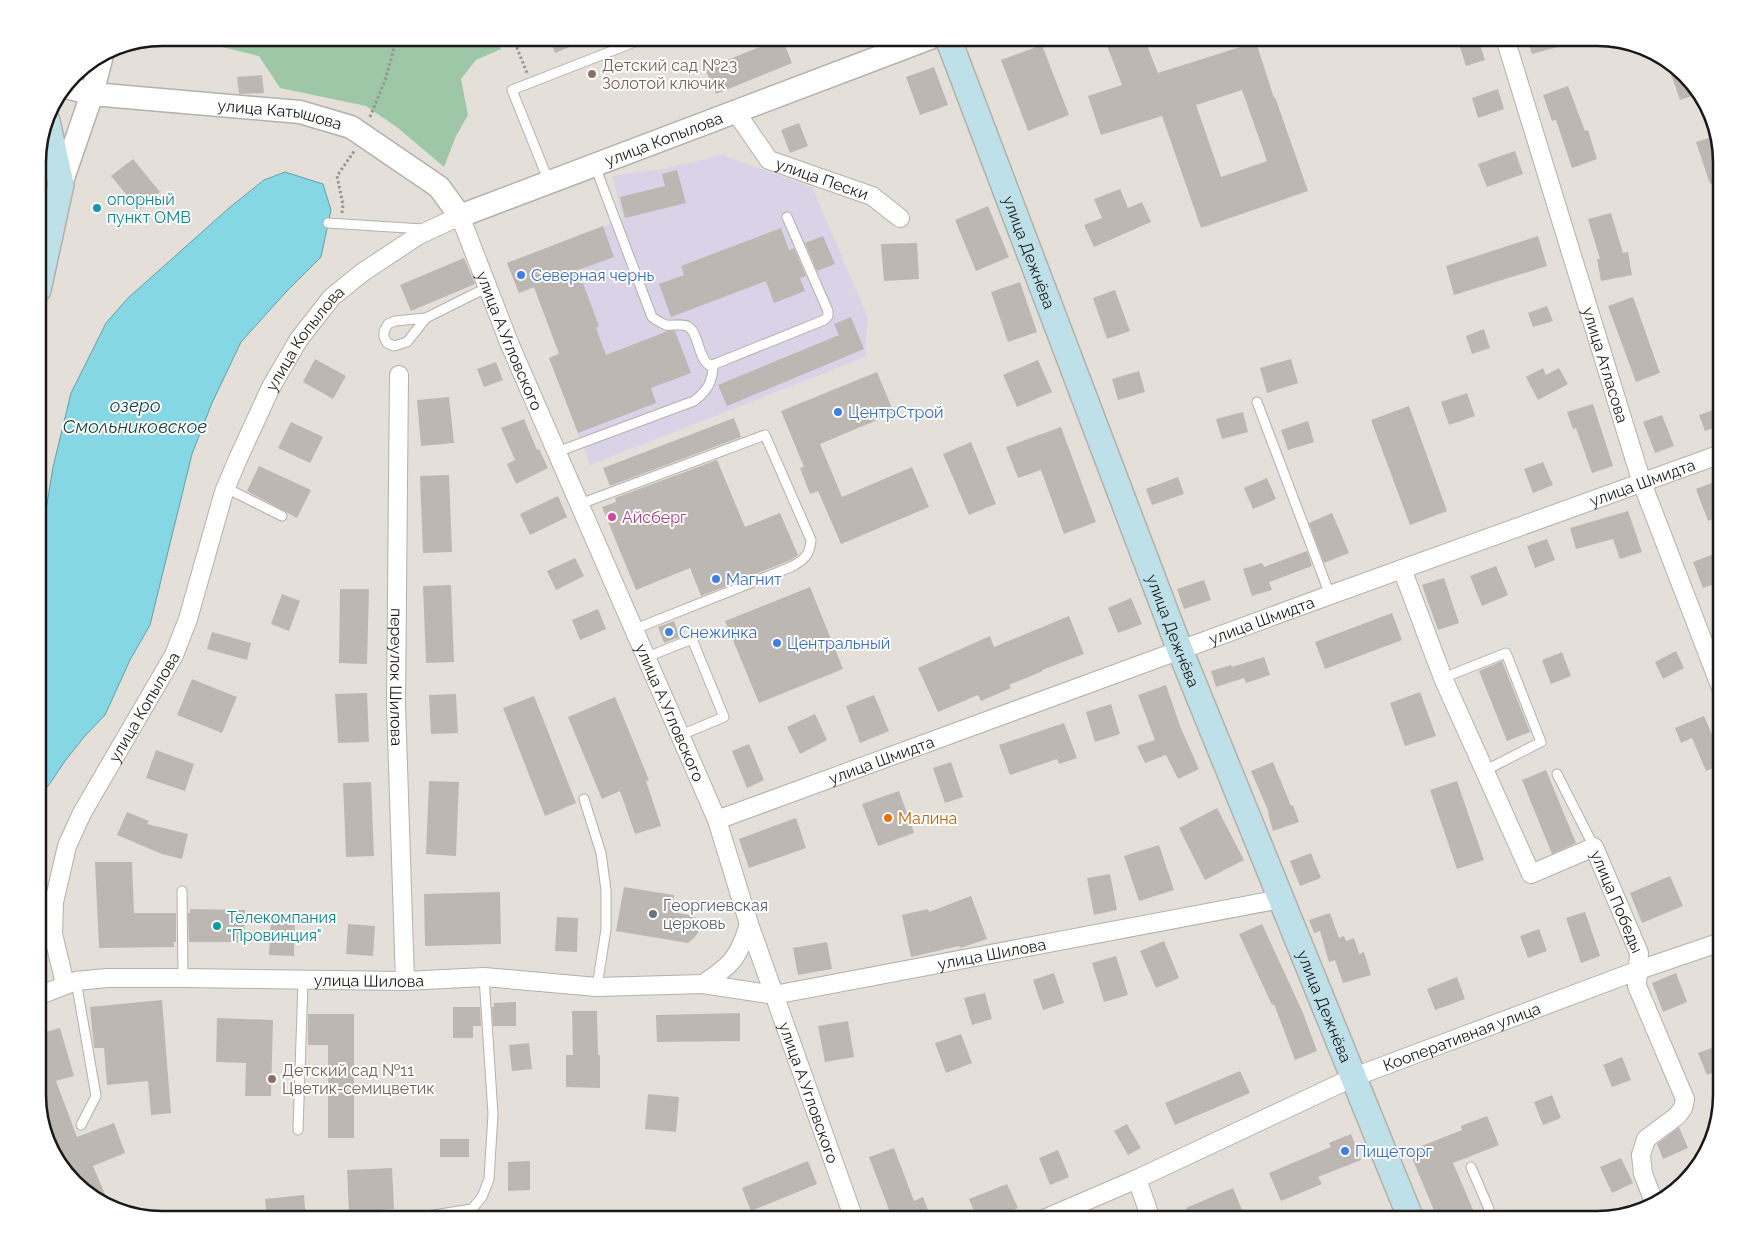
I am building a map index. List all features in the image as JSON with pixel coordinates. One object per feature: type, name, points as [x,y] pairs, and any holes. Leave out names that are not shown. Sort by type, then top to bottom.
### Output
[{"type":"main road","name":"улица Дежнёва","points":[[951,46],[1180,650],[1407,1211]]},
{"type":"main road","points":[[46,255],[62,184],[50,133]]},
{"type":"street","name":"улица Копылова","points":[[70,983],[53,934],[54,902],[67,846],[82,813],[174,655],[188,619],[236,460],[271,387],[299,340],[332,297],[363,272],[431,229],[460,216],[909,46]]},
{"type":"street","name":"улица Атласова","points":[[1506,46],[1642,483],[1713,665]]},
{"type":"street","points":[[62,184],[92,94],[99,65]]},
{"type":"street","name":"улица Катышова","points":[[73,88],[92,94],[300,112],[351,126],[439,187],[460,216]]},
{"type":"street","name":"улица Пески","points":[[735,111],[769,160],[872,196],[900,218]]},
{"type":"street","name":"улица А.Угловского","points":[[460,216],[510,345],[717,820],[748,924],[851,1211]]},
{"type":"street","name":"переулок Шилова","points":[[399,375],[396,705],[405,981]]},
{"type":"street","name":"улица Шмидта","points":[[717,820],[1330,595],[1713,457]]},
{"type":"street","name":"улица Победы","points":[[1402,569],[1443,678],[1531,874],[1594,847],[1639,953],[1637,986],[1685,1099],[1683,1108],[1677,1116],[1646,1139],[1641,1155],[1643,1174],[1652,1197]]},
{"type":"street","name":"улица Шилова","points":[[46,993],[70,983],[106,978],[405,981],[484,977],[597,987],[703,984],[774,996],[1281,899]]},
{"type":"street","points":[[703,984],[720,973],[739,952],[748,924]]},
{"type":"street","name":"Кооперативная улица","points":[[1064,1211],[1354,1077],[1639,970],[1713,945]]},
{"type":"street","points":[[1137,1179],[1148,1211]]},
{"type":"lane","points":[[550,182],[512,90],[625,46]]},
{"type":"lane","points":[[594,165],[652,317],[666,324],[689,327],[693,331],[705,361],[709,365],[824,320],[828,316],[828,311],[787,217]]},
{"type":"lane","points":[[328,223],[431,229]]},
{"type":"lane","points":[[426,318],[407,342],[394,346],[387,343],[384,331],[388,324],[395,321],[426,318],[488,287]]},
{"type":"lane","points":[[557,452],[694,401],[708,388],[712,380],[713,365]]},
{"type":"lane","points":[[1257,402],[1330,595]]},
{"type":"lane","points":[[580,504],[765,435],[810,540],[810,552],[803,561],[791,568],[635,629]]},
{"type":"lane","points":[[226,488],[282,516]]},
{"type":"lane","points":[[647,657],[692,639],[724,717],[681,735]]},
{"type":"lane","points":[[1443,678],[1506,653],[1541,742],[1484,771]]},
{"type":"lane","points":[[1557,774],[1594,847]]},
{"type":"lane","points":[[584,799],[601,853],[606,890],[606,928],[597,987]]},
{"type":"lane","points":[[182,891],[183,978]]},
{"type":"lane","points":[[460,1211],[472,1209],[482,1198],[489,1179],[493,1114],[484,977]]},
{"type":"lane","points":[[298,1130],[303,980]]},
{"type":"lane","points":[[70,983],[96,1096],[81,1125]]},
{"type":"lane","points":[[1471,1167],[1488,1211]]},
{"type":"path","points":[[342,224],[343,205],[338,176],[363,134],[385,80],[395,46]]},
{"type":"path","points":[[516,46],[530,83]]},
{"type":"shaded area","points":[[722,155],[812,187],[868,318],[865,357],[590,465],[549,358],[562,353],[557,342],[555,343],[534,288],[519,293],[507,263],[623,219],[612,176],[668,168]]},
{"type":"green space","points":[[218,46],[500,46],[501,49],[476,60],[461,79],[468,115],[456,136],[444,167],[398,128],[366,106],[280,88],[259,56]]},
{"type":"water","name":"озеро Смольниковское","points":[[285,172],[323,184],[331,210],[321,257],[241,342],[212,403],[192,454],[150,625],[130,660],[105,715],[84,737],[46,788],[46,510],[53,467],[71,393],[106,323],[128,298],[229,208],[264,180]]},
{"type":"building","points":[[552,46],[572,46],[555,53]]},
{"type":"building","points":[[762,46],[785,46],[792,63],[716,94],[705,69]]},
{"type":"building","points":[[1042,46],[1069,115],[1028,131],[1001,60]]},
{"type":"building","points":[[1107,46],[1147,46],[1158,73],[1243,46],[1257,46],[1308,191],[1201,228],[1162,116],[1101,135],[1088,96],[1122,85]],"holes":[[[1242,90],[1267,161],[1221,177],[1196,105]]]},
{"type":"building","points":[[1460,46],[1481,46],[1485,60],[1466,66]]},
{"type":"building","points":[[1530,46],[1561,46],[1532,54]]},
{"type":"building","points":[[934,67],[948,105],[920,115],[906,77]]},
{"type":"building","points":[[1671,73],[1692,96],[1680,100]]},
{"type":"building","points":[[262,75],[264,93],[239,94],[237,77]]},
{"type":"building","points":[[1568,86],[1585,131],[1588,130],[1597,159],[1572,168],[1556,120],[1552,121],[1543,95]]},
{"type":"building","points":[[1498,89],[1504,109],[1478,118],[1472,98]]},
{"type":"building","points":[[799,123],[808,146],[790,153],[781,130]]},
{"type":"building","points":[[1710,137],[1713,183],[1710,184],[1696,142]]},
{"type":"building","points":[[1515,151],[1523,174],[1487,187],[1478,164]]},
{"type":"building","points":[[133,159],[160,192],[139,210],[111,176]]},
{"type":"building","points":[[677,170],[686,203],[625,218],[620,197],[665,186],[662,174]]},
{"type":"building","points":[[1120,189],[1128,208],[1142,202],[1151,222],[1094,247],[1084,225],[1102,218],[1094,199]]},
{"type":"building","points":[[988,206],[1009,257],[976,271],[955,220]]},
{"type":"building","points":[[1611,213],[1623,253],[1628,252],[1632,275],[1601,281],[1597,259],[1600,259],[1588,219]]},
{"type":"building","points":[[603,226],[614,257],[578,270],[599,326],[596,328],[606,355],[668,331],[675,331],[691,373],[651,388],[656,403],[578,433],[549,358],[559,354],[534,287],[519,293],[507,263]]},
{"type":"building","points":[[781,228],[789,250],[794,248],[806,276],[800,278],[805,291],[774,303],[766,281],[671,317],[659,284],[684,275],[681,266]]},
{"type":"building","points":[[823,236],[835,264],[817,271],[805,243]]},
{"type":"building","points":[[1538,236],[1547,266],[1454,295],[1446,266]]},
{"type":"building","points":[[917,243],[919,279],[884,281],[881,244]]},
{"type":"building","points":[[464,258],[475,284],[411,311],[400,285]]},
{"type":"building","points":[[1020,282],[1037,332],[1008,342],[991,292]]},
{"type":"building","points":[[1115,290],[1130,331],[1107,339],[1093,298]]},
{"type":"building","points":[[1633,297],[1660,373],[1636,382],[1608,306]]},
{"type":"building","points":[[1547,306],[1553,321],[1533,327],[1528,313]]},
{"type":"building","points":[[851,317],[864,349],[727,406],[718,385],[839,335],[834,324]]},
{"type":"building","points":[[1484,329],[1490,348],[1472,354],[1466,336]]},
{"type":"building","points":[[315,359],[346,376],[333,399],[303,382]]},
{"type":"building","points":[[1291,359],[1298,383],[1267,393],[1260,368]]},
{"type":"building","points":[[1038,360],[1052,392],[1017,407],[1003,375]]},
{"type":"building","points":[[496,362],[503,380],[484,387],[477,369]]},
{"type":"building","points":[[1543,368],[1546,375],[1559,368],[1568,384],[1538,400],[1526,377]]},
{"type":"building","points":[[1139,371],[1145,392],[1118,400],[1112,379]]},
{"type":"building","points":[[877,372],[894,413],[820,444],[842,497],[912,467],[929,507],[841,544],[818,491],[810,494],[800,468],[804,467],[781,411]]},
{"type":"building","points":[[1467,393],[1475,416],[1449,425],[1441,402]]},
{"type":"building","points":[[449,397],[454,443],[421,446],[417,400]]},
{"type":"building","points":[[1593,404],[1613,466],[1592,473],[1576,428],[1573,429],[1567,412]]},
{"type":"building","points":[[1409,406],[1447,511],[1410,525],[1371,420]]},
{"type":"building","points":[[1713,410],[1713,428],[1705,431],[1699,415]]},
{"type":"building","points":[[1243,412],[1248,432],[1222,439],[1216,419]]},
{"type":"building","points":[[1662,415],[1674,446],[1655,453],[1643,422]]},
{"type":"building","points":[[734,418],[741,437],[610,486],[603,468]]},
{"type":"building","points":[[524,419],[537,450],[539,449],[548,468],[516,484],[507,464],[515,460],[501,428]]},
{"type":"building","points":[[1308,421],[1314,442],[1288,450],[1281,430]]},
{"type":"building","points":[[291,422],[323,437],[310,463],[278,448]]},
{"type":"building","points":[[1061,427],[1096,522],[1064,534],[1041,470],[1018,478],[1006,447]]},
{"type":"building","points":[[971,442],[996,504],[969,515],[943,454]]},
{"type":"building","points":[[717,460],[745,527],[780,513],[798,555],[791,560],[701,596],[690,568],[636,590],[602,507],[616,502],[615,498]]},
{"type":"building","points":[[1543,462],[1553,485],[1533,493],[1524,469]]},
{"type":"building","points":[[259,466],[311,490],[297,518],[247,491]]},
{"type":"building","points":[[449,475],[452,552],[423,553],[420,476]]},
{"type":"building","points":[[1178,477],[1184,494],[1152,505],[1146,489]]},
{"type":"building","points":[[1267,478],[1276,499],[1253,509],[1244,488]]},
{"type":"building","points":[[1713,482],[1713,519],[1708,521],[1696,489]]},
{"type":"building","points":[[558,496],[567,517],[530,535],[520,514]]},
{"type":"building","points":[[1628,511],[1642,552],[1620,559],[1613,539],[1576,549],[1570,528]]},
{"type":"building","points":[[1332,513],[1349,553],[1324,563],[1309,523]]},
{"type":"building","points":[[1547,539],[1555,560],[1535,568],[1527,546]]},
{"type":"building","points":[[1307,551],[1312,566],[1269,582],[1272,590],[1252,596],[1243,569],[1262,563],[1264,567]]},
{"type":"building","points":[[1713,554],[1713,584],[1703,588],[1693,562]]},
{"type":"building","points":[[575,558],[584,576],[556,590],[547,571]]},
{"type":"building","points":[[1496,566],[1508,595],[1482,606],[1470,576]]},
{"type":"building","points":[[1444,578],[1459,623],[1438,630],[1422,585]]},
{"type":"building","points":[[1204,580],[1211,600],[1184,609],[1177,589]]},
{"type":"building","points":[[451,585],[454,662],[426,663],[423,586]]},
{"type":"building","points":[[810,587],[843,669],[759,703],[725,621]]},
{"type":"building","points":[[340,589],[369,589],[367,664],[339,663]]},
{"type":"building","points":[[282,594],[300,601],[289,631],[271,624]]},
{"type":"building","points":[[1131,598],[1142,624],[1118,633],[1108,608]]},
{"type":"building","points":[[598,609],[606,629],[580,640],[572,620]]},
{"type":"building","points":[[1392,613],[1402,640],[1325,669],[1315,642]]},
{"type":"building","points":[[1069,616],[1084,654],[1009,685],[1011,688],[981,701],[978,695],[938,712],[918,668],[990,636],[994,647]]},
{"type":"building","name":"Снежинка","points":[[674,621],[680,637],[664,643],[658,627]]},
{"type":"building","points":[[212,632],[251,643],[247,660],[207,649]]},
{"type":"building","points":[[1676,651],[1684,668],[1663,679],[1655,662]]},
{"type":"building","points":[[1562,652],[1571,676],[1551,684],[1542,660]]},
{"type":"building","points":[[1264,657],[1270,675],[1246,683],[1244,678],[1216,687],[1211,671]]},
{"type":"building","points":[[1502,661],[1530,732],[1507,741],[1479,671]]},
{"type":"building","points":[[192,679],[237,697],[222,733],[177,715]]},
{"type":"building","points":[[1166,685],[1180,726],[1199,769],[1178,779],[1166,755],[1145,763],[1137,746],[1155,740],[1138,695]]},
{"type":"building","points":[[1420,692],[1436,736],[1405,746],[1390,703]]},
{"type":"building","points":[[367,693],[369,742],[338,743],[335,694]]},
{"type":"building","points":[[456,694],[458,733],[431,734],[429,695]]},
{"type":"building","points":[[874,695],[889,731],[860,743],[846,706]]},
{"type":"building","points":[[534,696],[576,803],[545,816],[503,708]]},
{"type":"building","points":[[615,697],[649,780],[646,781],[661,826],[635,834],[620,791],[602,799],[568,717]]},
{"type":"building","points":[[1111,704],[1120,734],[1095,742],[1086,712]]},
{"type":"building","points":[[815,714],[827,740],[800,754],[787,727]]},
{"type":"building","points":[[1704,716],[1713,737],[1713,768],[1706,771],[1692,738],[1681,743],[1675,728]]},
{"type":"building","points":[[1064,723],[1077,758],[1059,764],[1057,759],[1010,775],[999,745]]},
{"type":"building","points":[[749,744],[764,780],[747,788],[732,751]]},
{"type":"building","points":[[156,750],[194,764],[185,791],[146,778]]},
{"type":"building","points":[[951,762],[963,797],[945,803],[933,768]]},
{"type":"building","points":[[1273,762],[1299,822],[1273,831],[1269,813],[1251,771]]},
{"type":"building","points":[[1546,770],[1576,843],[1552,854],[1522,780]]},
{"type":"building","points":[[429,781],[459,782],[456,856],[426,854]]},
{"type":"building","points":[[1457,781],[1484,860],[1457,869],[1430,790]]},
{"type":"building","points":[[371,782],[374,856],[346,857],[343,783]]},
{"type":"building","name":"Малина","points":[[899,791],[914,833],[878,846],[862,804]]},
{"type":"building","points":[[1217,808],[1244,860],[1205,880],[1179,828]]},
{"type":"building","points":[[127,812],[149,821],[147,824],[188,834],[182,859],[162,854],[117,835]]},
{"type":"building","points":[[796,818],[806,848],[749,868],[739,839]]},
{"type":"building","points":[[1159,845],[1174,890],[1139,901],[1124,856]]},
{"type":"building","points":[[1311,853],[1321,878],[1300,886],[1290,861]]},
{"type":"building","points":[[95,862],[132,862],[134,913],[176,913],[176,942],[174,942],[174,947],[99,948]]},
{"type":"building","points":[[1110,874],[1117,910],[1094,915],[1087,878]]},
{"type":"building","points":[[1670,876],[1683,906],[1642,923],[1630,893]]},
{"type":"building","name":"Георгиевская церковь","points":[[624,887],[674,895],[673,904],[679,906],[678,913],[694,916],[699,926],[698,933],[688,943],[616,931]]},
{"type":"building","points":[[500,892],[501,944],[425,946],[424,894]]},
{"type":"building","points":[[971,896],[987,939],[960,948],[959,946],[911,957],[902,915],[928,909],[929,912]]},
{"type":"building","name":"Телекомпания \"Провинция\"","points":[[190,909],[245,910],[244,942],[189,942],[188,913],[190,913]]},
{"type":"building","points":[[1585,912],[1600,956],[1581,963],[1566,918]]},
{"type":"building","points":[[1330,913],[1339,938],[1344,936],[1346,941],[1354,938],[1359,954],[1364,952],[1371,975],[1343,983],[1335,960],[1329,962],[1320,931],[1314,933],[1309,920]]},
{"type":"building","points":[[271,914],[295,915],[294,956],[269,955]]},
{"type":"building","points":[[557,917],[578,918],[577,952],[555,951]]},
{"type":"building","points":[[348,924],[375,926],[373,956],[346,954]]},
{"type":"building","points":[[1262,924],[1303,1013],[1317,1051],[1295,1060],[1274,1004],[1272,1005],[1239,934]]},
{"type":"building","points":[[1539,929],[1547,951],[1528,958],[1520,936]]},
{"type":"building","points":[[1164,941],[1179,978],[1156,988],[1140,951]]},
{"type":"building","points":[[827,942],[832,969],[798,975],[793,948]]},
{"type":"building","points":[[1116,956],[1128,995],[1104,1002],[1092,963]]},
{"type":"building","points":[[1054,973],[1064,1003],[1043,1010],[1033,980]]},
{"type":"building","points":[[1676,973],[1687,1002],[1663,1012],[1652,983]]},
{"type":"building","points":[[1457,977],[1465,999],[1435,1010],[1427,989]]},
{"type":"building","points":[[985,993],[992,1019],[972,1025],[964,998]]},
{"type":"building","points":[[162,1000],[171,1113],[151,1115],[148,1081],[107,1085],[104,1048],[94,1048],[90,1007]]},
{"type":"building","points":[[516,1002],[516,1026],[493,1026],[492,1007],[494,1007],[494,1003]]},
{"type":"building","points":[[453,1007],[480,1007],[481,1026],[473,1026],[473,1038],[453,1038]]},
{"type":"building","points":[[572,1011],[597,1011],[600,1088],[566,1087],[566,1055],[573,1055]]},
{"type":"building","points":[[740,1013],[740,1041],[657,1042],[656,1015]]},
{"type":"building","points":[[308,1014],[354,1014],[354,1138],[328,1138],[328,1045],[308,1045]]},
{"type":"building","points":[[217,1018],[273,1020],[271,1096],[245,1096],[246,1063],[216,1062]]},
{"type":"building","points":[[848,1021],[854,1057],[825,1062],[818,1026]]},
{"type":"building","points":[[60,1028],[74,1076],[56,1081],[77,1137],[114,1123],[125,1153],[93,1166],[106,1196],[80,1177],[62,1153],[55,1139],[46,1102],[46,1032]]},
{"type":"building","points":[[961,1034],[972,1063],[946,1073],[935,1043]]},
{"type":"building","points":[[529,1043],[532,1069],[512,1071],[509,1045]]},
{"type":"building","points":[[1713,1047],[1713,1073],[1707,1075],[1698,1053]]},
{"type":"building","points":[[1622,1057],[1631,1080],[1612,1087],[1603,1065]]},
{"type":"building","points":[[1240,1071],[1250,1093],[1175,1125],[1165,1103]]},
{"type":"building","points":[[648,1094],[679,1097],[676,1132],[645,1129]]},
{"type":"building","points":[[1552,1095],[1561,1118],[1543,1125],[1534,1102]]},
{"type":"building","points":[[1487,1116],[1499,1145],[1453,1163],[1474,1211],[1434,1211],[1409,1151],[1462,1130],[1461,1126]]},
{"type":"building","points":[[1127,1124],[1141,1148],[1128,1155],[1114,1131]]},
{"type":"building","points":[[1679,1127],[1688,1148],[1663,1159],[1657,1144]]},
{"type":"building","points":[[1351,1134],[1361,1160],[1318,1177],[1322,1184],[1281,1201],[1269,1173],[1331,1147],[1329,1143]]},
{"type":"building","points":[[440,1139],[469,1139],[469,1157],[440,1157]]},
{"type":"building","points":[[894,1148],[914,1201],[923,1197],[928,1211],[890,1211],[869,1157]]},
{"type":"building","points":[[1058,1150],[1069,1177],[1050,1185],[1039,1158]]},
{"type":"building","points":[[1621,1158],[1633,1183],[1612,1193],[1600,1167]]},
{"type":"building","points":[[530,1161],[530,1190],[508,1191],[508,1162]]},
{"type":"building","points":[[808,1161],[817,1184],[751,1211],[742,1188]]},
{"type":"building","points":[[392,1168],[394,1209],[349,1211],[347,1170]]},
{"type":"building","points":[[1007,1184],[1018,1208],[1011,1211],[974,1211],[969,1199]]},
{"type":"building","points":[[1233,1188],[1243,1211],[1187,1211],[1186,1208]]},
{"type":"building","points":[[304,1195],[305,1211],[266,1211],[265,1199]]},
{"type":"place","name":"Детский сад №23 Золотой ключик","points":[[592,74]]},
{"type":"place","name":"опорный пункт ОМВ","points":[[97,208]]},
{"type":"place","name":"Северная чернь","points":[[521,275]]},
{"type":"place","name":"ЦентрСтрой","points":[[838,412]]},
{"type":"place","name":"Айсберг","points":[[612,517]]},
{"type":"place","name":"Магнит","points":[[716,579]]},
{"type":"place","name":"Снежинка","points":[[669,632]]},
{"type":"place","name":"Центральный","points":[[777,643]]},
{"type":"place","name":"Малина","points":[[888,818]]},
{"type":"place","name":"Георгиевская церковь","points":[[653,914]]},
{"type":"place","name":"Телекомпания \"Провинция\"","points":[[217,926]]},
{"type":"place","name":"Детский сад №11 Цветик-семицветик","points":[[272,1079]]},
{"type":"place","name":"Пищеторг","points":[[1345,1151]]}]
